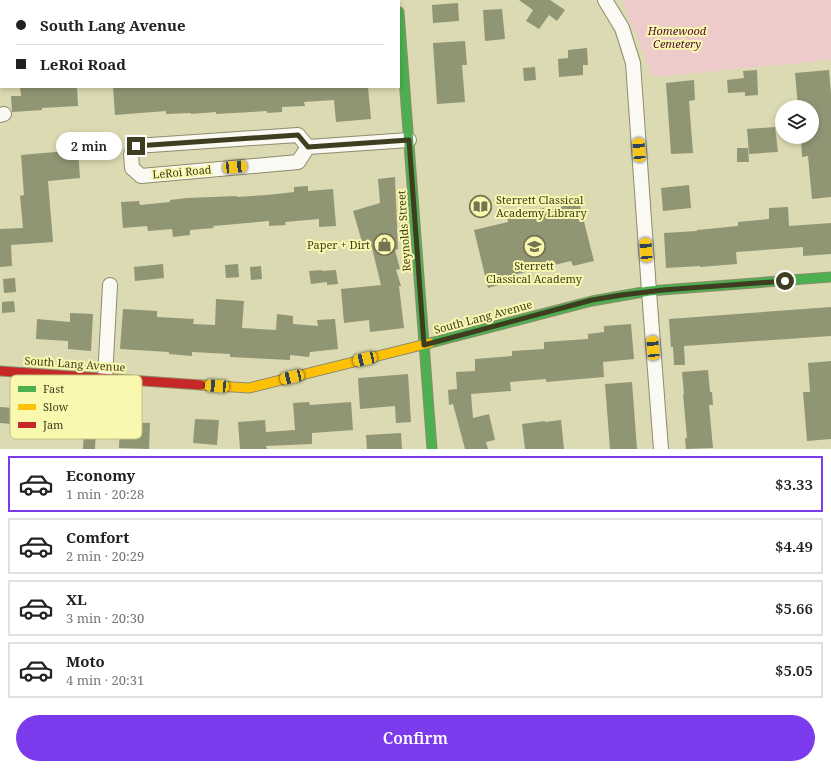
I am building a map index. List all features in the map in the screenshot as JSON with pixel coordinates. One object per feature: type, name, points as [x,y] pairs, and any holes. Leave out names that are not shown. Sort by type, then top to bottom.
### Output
[{"type":"street","points":[[605,0],[622,28],[633,63],[661,449]]},
{"type":"street","name":"Reynolds Street","points":[[400,25],[432,449]]},
{"type":"street","name":"LeRoi Road","points":[[298,135],[308,147],[298,162],[141,176],[132,168],[131,154],[136,146],[298,135]]},
{"type":"street","points":[[308,147],[409,140]]},
{"type":"street","name":"South Lang Avenue","points":[[142,381],[249,388],[424,345],[592,300],[649,291],[831,277]]},
{"type":"street","points":[[105,375],[110,285]]},
{"type":"street","name":"South Lang Avenue","points":[[0,371],[60,375]]},
{"type":"green space","name":"Homewood Cemetery","points":[[622,0],[831,0],[831,60],[653,77]]},
{"type":"building","points":[[519,0],[550,0],[565,10],[557,21],[549,15],[539,29],[526,21],[533,10]]},
{"type":"building","points":[[458,3],[459,21],[433,23],[432,5]]},
{"type":"building","points":[[502,9],[505,39],[485,41],[483,10]]},
{"type":"building","points":[[465,41],[467,65],[462,65],[465,102],[437,104],[433,43]]},
{"type":"building","points":[[587,48],[588,65],[583,65],[583,75],[559,77],[558,59],[568,58],[568,50]]},
{"type":"building","points":[[535,67],[536,80],[524,81],[523,68]]},
{"type":"building","points":[[757,70],[758,95],[745,96],[745,92],[728,93],[727,80],[744,78],[743,71]]},
{"type":"building","points":[[829,70],[831,94],[831,197],[812,199],[808,156],[802,157],[801,144],[819,144],[819,100],[797,100],[795,73]]},
{"type":"building","points":[[694,80],[695,100],[689,101],[693,153],[671,154],[666,83]]},
{"type":"building","points":[[20,88],[77,88],[78,106],[42,108],[42,110],[12,112],[11,96],[21,96]]},
{"type":"building","points":[[113,88],[368,88],[371,119],[336,122],[334,100],[304,102],[305,106],[282,107],[282,112],[267,113],[267,111],[216,114],[216,112],[166,114],[166,111],[115,115]]},
{"type":"building","points":[[775,127],[775,144],[777,144],[778,152],[749,154],[747,129]]},
{"type":"building","points":[[737,148],[748,148],[749,162],[737,162]]},
{"type":"building","points":[[78,150],[80,178],[48,181],[53,242],[11,245],[12,266],[0,267],[0,229],[23,228],[20,196],[24,195],[21,155]]},
{"type":"building","points":[[395,177],[398,249],[395,250],[400,269],[396,270],[401,286],[399,286],[404,328],[370,332],[369,320],[344,323],[341,289],[381,285],[370,240],[362,242],[353,211],[380,203],[378,179]]},
{"type":"building","points":[[689,185],[691,208],[663,211],[661,188]]},
{"type":"building","points":[[308,186],[308,191],[333,189],[336,226],[319,227],[319,219],[285,222],[286,225],[269,226],[269,221],[213,226],[214,228],[190,230],[190,235],[173,237],[172,229],[148,231],[147,226],[123,228],[121,202],[139,201],[140,205],[170,202],[170,200],[187,198],[267,195],[294,192],[294,187]]},
{"type":"building","name":"Sterrett Classical Academy","points":[[579,202],[594,261],[573,266],[571,261],[505,277],[506,283],[488,288],[474,230],[508,222],[507,217],[544,208],[545,211]]},
{"type":"building","points":[[788,207],[789,226],[831,223],[831,254],[803,256],[803,247],[736,252],[737,264],[666,268],[664,233],[738,226],[738,222],[769,219],[769,208]]},
{"type":"building","points":[[163,264],[164,278],[135,281],[134,267]]},
{"type":"building","points":[[238,264],[239,277],[226,278],[225,265]]},
{"type":"building","points":[[261,266],[262,279],[251,280],[250,267]]},
{"type":"building","points":[[336,270],[338,284],[327,285],[327,282],[311,284],[309,271]]},
{"type":"building","points":[[15,278],[16,292],[4,293],[3,279]]},
{"type":"building","points":[[216,299],[244,301],[242,328],[276,330],[277,314],[293,316],[293,324],[318,326],[317,320],[335,319],[338,349],[310,352],[309,357],[290,355],[290,360],[230,357],[230,354],[192,352],[192,356],[169,354],[169,352],[120,349],[123,309],[157,311],[157,317],[194,319],[193,324],[215,325]]},
{"type":"building","points":[[14,301],[15,312],[2,313],[2,302]]},
{"type":"building","points":[[831,307],[831,336],[684,346],[685,365],[674,365],[669,319]]},
{"type":"building","points":[[70,313],[93,314],[91,351],[68,349],[68,341],[36,339],[37,319],[70,322]]},
{"type":"building","points":[[631,324],[634,359],[603,362],[604,377],[546,382],[546,379],[510,382],[511,391],[471,394],[473,418],[489,414],[495,440],[486,442],[488,449],[465,449],[453,404],[449,405],[448,390],[457,389],[456,372],[475,371],[475,359],[512,356],[512,351],[544,349],[544,342],[588,339],[588,334],[604,332],[604,326]]},
{"type":"building","points":[[831,361],[831,439],[807,441],[803,392],[810,392],[808,363]]},
{"type":"building","points":[[708,370],[713,405],[709,405],[713,448],[686,449],[685,438],[687,438],[682,372]]},
{"type":"building","points":[[408,374],[411,422],[396,423],[395,406],[360,409],[358,378]]},
{"type":"building","points":[[632,382],[637,449],[610,449],[605,384]]},
{"type":"building","points":[[309,402],[310,405],[351,402],[353,430],[312,433],[312,444],[266,446],[267,449],[240,449],[238,422],[265,420],[266,432],[295,430],[293,403]]},
{"type":"building","points":[[0,407],[10,408],[10,424],[0,423]]},
{"type":"building","points":[[195,419],[219,420],[217,445],[193,443]]},
{"type":"building","points":[[561,420],[564,449],[525,449],[522,424]]},
{"type":"building","points":[[142,423],[150,423],[149,449],[119,448],[119,439],[142,439]]},
{"type":"building","points":[[401,433],[402,449],[367,449],[366,435]]},
{"type":"building","points":[[84,439],[95,439],[95,449],[83,449]]},
{"type":"traffic: fast","points":[[400,25],[432,449]]},
{"type":"traffic: fast","points":[[430,343],[592,301],[649,291],[831,277]]},
{"type":"traffic: slow","points":[[201,385],[249,388],[430,343]]},
{"type":"traffic: jam","points":[[0,371],[57,375]]},
{"type":"traffic: jam","points":[[142,381],[201,385]]},
{"type":"place","name":"Sterrett Classical Academy Library","points":[[480,206]]},
{"type":"place","name":"Paper + Dirt","points":[[385,245]]},
{"type":"place","name":"Sterrett Classical Academy","points":[[534,246]]},
{"type":"route","points":[[136,146],[298,135],[308,147],[409,140],[424,345],[592,300],[649,291],[785,281]]}]
